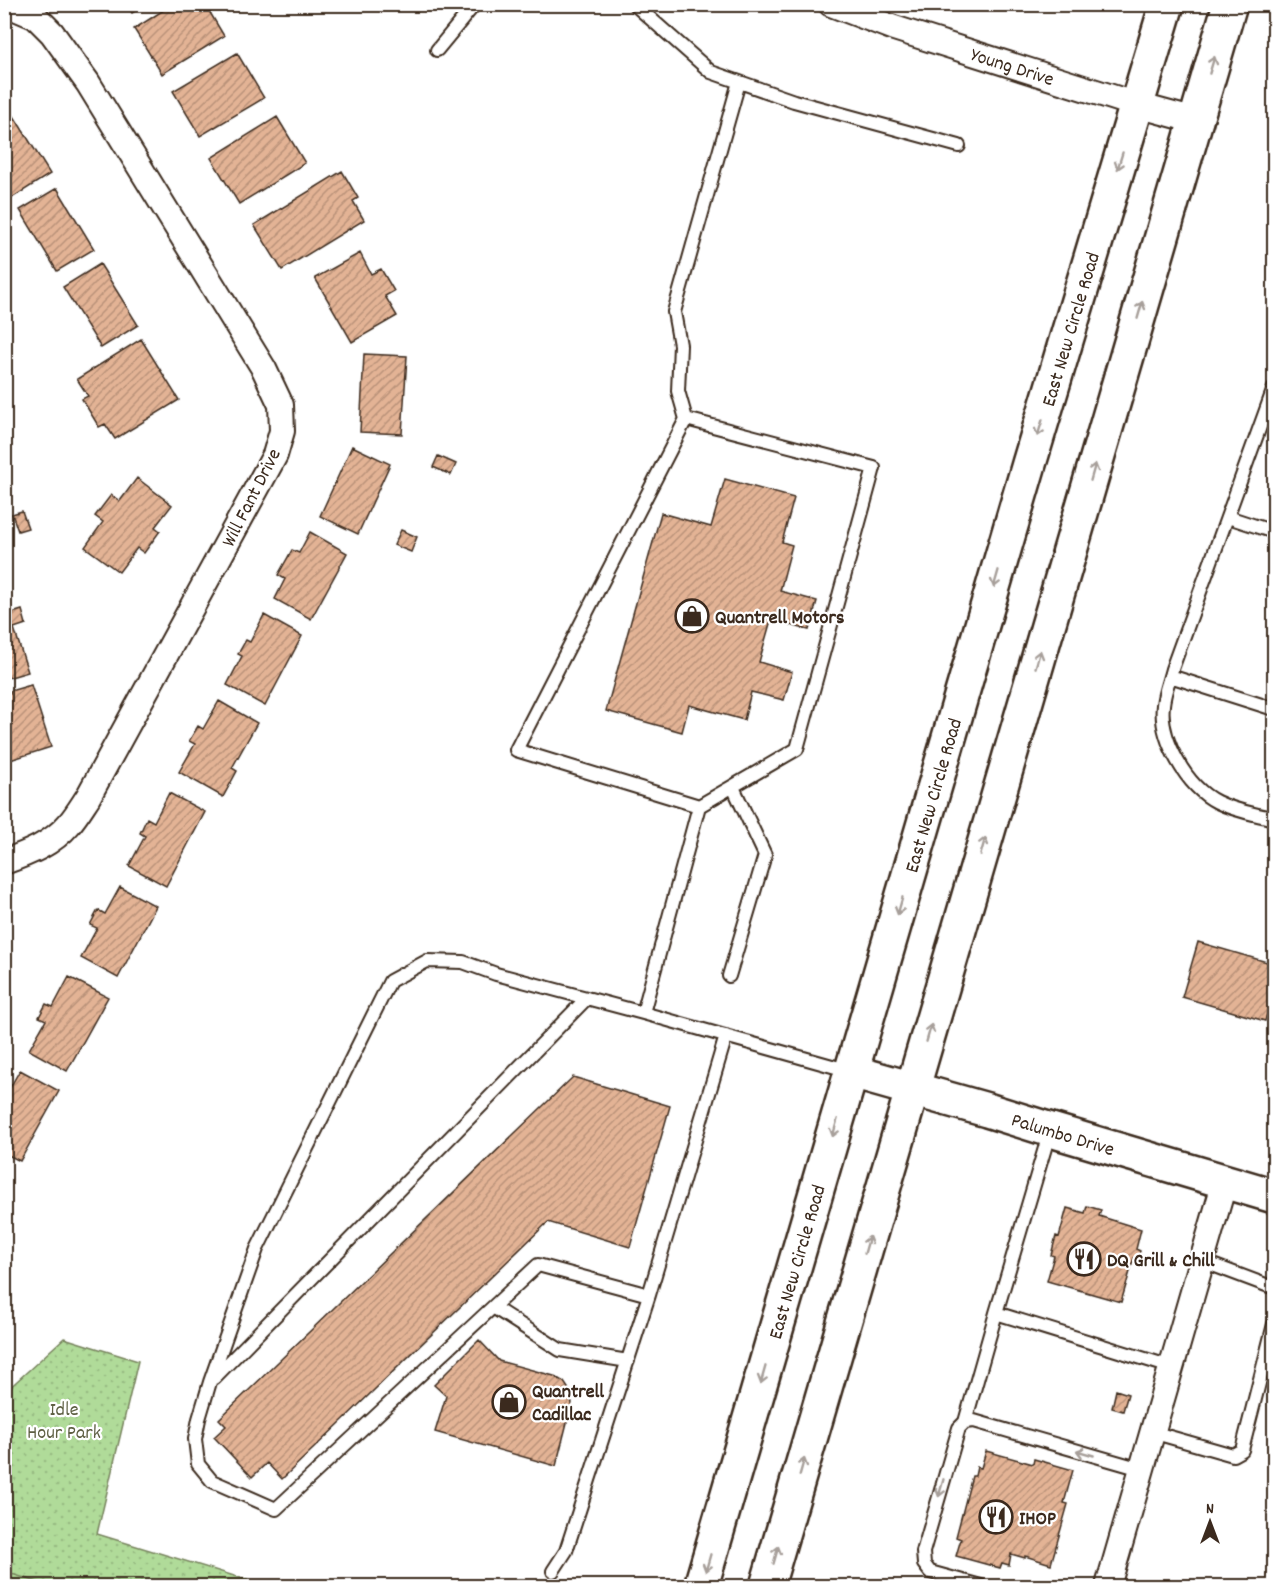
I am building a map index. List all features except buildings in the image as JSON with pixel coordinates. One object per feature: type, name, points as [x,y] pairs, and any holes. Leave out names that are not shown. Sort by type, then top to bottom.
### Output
[{"type":"main road","name":"East New Circle Road","points":[[701,1587],[1167,4]]},
{"type":"main road","points":[[767,1587],[1230,4]]},
{"type":"main road","name":"Palumbo Drive","points":[[852,1072],[1275,1196]]},
{"type":"street","name":"Young Drive","points":[[831,4],[894,28],[1137,105],[1196,121]]},
{"type":"street","name":"Will Fant Drive","points":[[4,6],[36,17],[52,33],[88,83],[264,369],[281,405],[282,431],[275,455],[88,797],[71,823],[57,837],[34,851],[4,862]]},
{"type":"street","points":[[1108,1587],[1225,1181]]},
{"type":"lane","points":[[437,50],[474,4]]},
{"type":"lane","points":[[634,4],[711,72],[794,101],[959,146]]},
{"type":"lane","points":[[699,806],[516,750],[686,419],[678,391],[680,345],[674,312],[739,82]]},
{"type":"lane","points":[[1275,387],[1170,676],[1163,705],[1163,720],[1172,753],[1192,781],[1214,800],[1226,806],[1275,819]]},
{"type":"lane","points":[[644,1013],[699,806],[797,749],[874,468],[686,419]]},
{"type":"lane","points":[[1261,428],[1275,432]]},
{"type":"lane","points":[[1228,517],[1275,532]]},
{"type":"lane","points":[[1170,676],[1275,709]]},
{"type":"lane","points":[[729,976],[765,855],[733,787]]},
{"type":"lane","points":[[649,1295],[538,1264],[276,1509],[212,1481],[198,1464],[195,1439],[199,1419],[257,1249],[390,981],[427,962],[463,963],[852,1072]]},
{"type":"lane","points":[[210,1382],[587,998]]},
{"type":"lane","points":[[553,1571],[566,1551],[628,1361],[726,1036]]},
{"type":"lane","points":[[981,1587],[930,1572],[924,1563],[922,1552],[959,1428],[965,1422],[1051,1130]]},
{"type":"lane","points":[[1202,1262],[1275,1288]]},
{"type":"lane","points":[[493,1307],[560,1350],[628,1361]]},
{"type":"lane","points":[[996,1313],[1171,1367]]},
{"type":"lane","points":[[1152,1432],[1233,1455],[1242,1450],[1275,1324]]},
{"type":"lane","points":[[965,1422],[974,1421],[1141,1469]]},
{"type":"green space","name":"Idle Hour Park","points":[[64,1338],[138,1361],[97,1534],[267,1586],[5,1586],[5,1392]]},
{"type":"green space","points":[[5,1572],[51,1586],[5,1586]]},
{"type":"place","name":"Quantrell Motors","points":[[692,616]]},
{"type":"place","name":"DQ Grill & Chill","points":[[1084,1259]]},
{"type":"place","name":"Quantrell Cadillac","points":[[509,1402]]},
{"type":"place","name":"IHOP","points":[[996,1517]]}]
